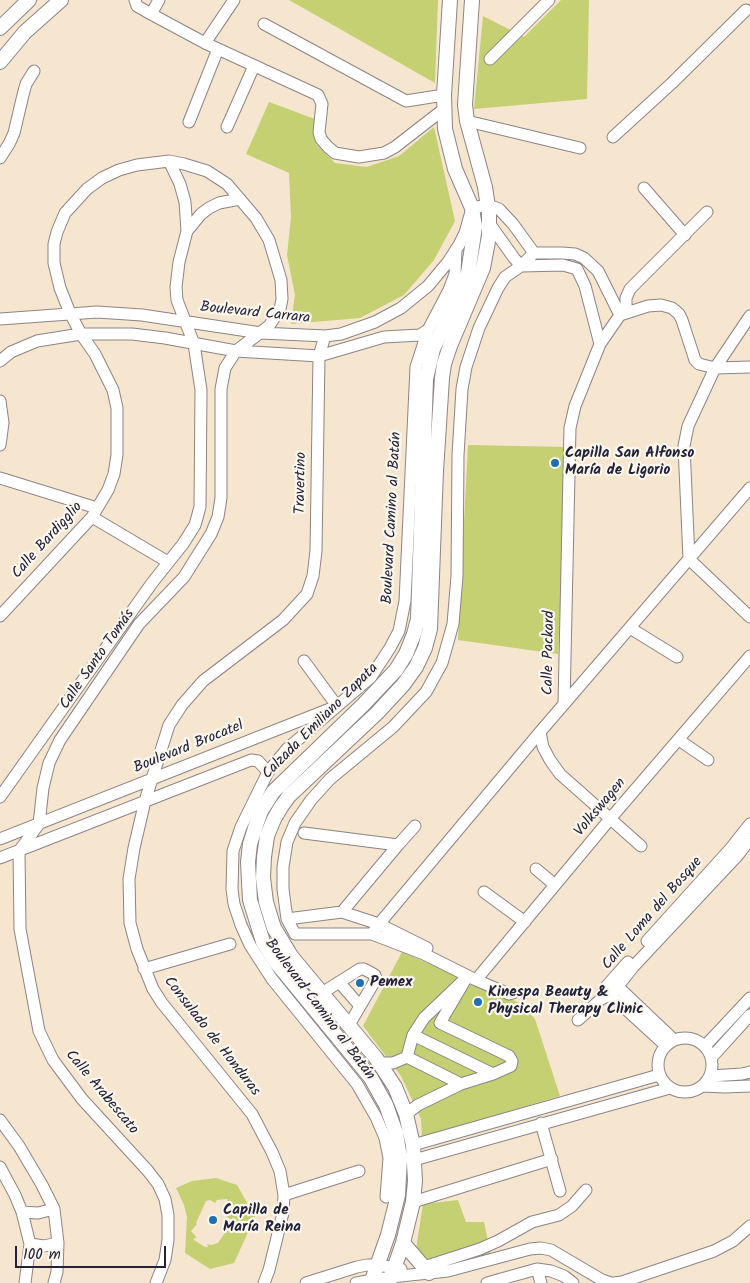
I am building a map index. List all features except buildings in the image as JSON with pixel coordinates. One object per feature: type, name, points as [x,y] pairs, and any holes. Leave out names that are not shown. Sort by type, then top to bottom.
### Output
[{"type":"main road","points":[[0,28],[29,0]]},
{"type":"main road","points":[[0,62],[25,32],[61,0]]},
{"type":"main road","name":"Calzada Emiliano Zapata","points":[[372,1281],[388,1235],[398,1194],[400,1158],[396,1133],[386,1105],[371,1078],[275,961],[263,942],[250,900],[248,862],[250,844],[255,828],[261,812],[273,792],[380,688],[396,670],[406,654],[418,619],[426,379],[433,350],[468,273],[472,208],[455,169],[448,146],[444,102],[450,0]]},
{"type":"main road","name":"Calzada Emiliano Zapata","points":[[391,1276],[404,1243],[413,1202],[415,1181],[413,1146],[406,1114],[395,1087],[379,1062],[291,956],[274,928],[266,902],[263,878],[267,836],[274,818],[289,796],[377,713],[403,685],[416,667],[425,648],[430,629],[436,471],[444,364],[482,268],[488,246],[488,204],[467,121],[465,94],[472,0]]},
{"type":"main road","points":[[404,1243],[423,1271]]},
{"type":"street","points":[[135,0],[137,6],[205,43],[318,95],[322,104],[319,132],[321,139],[335,153],[359,157],[373,156],[395,148],[444,102]]},
{"type":"street","points":[[151,14],[159,0]]},
{"type":"street","points":[[205,43],[234,0]]},
{"type":"street","points":[[490,59],[549,0]]},
{"type":"street","points":[[613,136],[672,83],[747,8]]},
{"type":"street","points":[[264,24],[406,101],[444,102]]},
{"type":"street","points":[[189,122],[218,49]]},
{"type":"street","points":[[228,127],[254,66]]},
{"type":"street","points":[[0,158],[9,144],[24,90],[34,70]]},
{"type":"street","points":[[467,121],[580,148]]},
{"type":"street","points":[[169,161],[207,172],[227,184],[256,218],[269,240],[281,280],[282,299],[275,319],[261,333]]},
{"type":"street","points":[[169,161],[183,192],[187,231],[179,262],[176,287],[177,300],[184,321]]},
{"type":"street","name":"Calle Bardigglio","points":[[0,616],[95,512],[108,490],[114,474],[117,455],[117,408],[113,390],[95,354],[81,334],[70,313],[60,288],[54,263],[54,244],[57,232],[65,214],[87,189],[102,178],[119,170],[137,165],[169,161]]},
{"type":"street","points":[[644,188],[685,235]]},
{"type":"street","points":[[187,231],[201,214],[209,208],[219,203],[240,199]]},
{"type":"street","points":[[472,208],[488,204],[499,209],[521,234],[534,253]]},
{"type":"street","points":[[623,314],[630,289],[707,212]]},
{"type":"street","points":[[470,230],[489,223],[521,266]]},
{"type":"street","name":"Boulevard Carrara","points":[[0,319],[97,312],[142,315],[261,333],[324,336],[341,334],[375,322],[401,308],[428,286],[448,262],[470,230]]},
{"type":"street","points":[[505,245],[521,234]]},
{"type":"street","name":"Boulevard Camino al Batán","points":[[386,1197],[389,1158],[385,1138],[376,1117],[357,1084],[272,979],[250,946],[234,904],[232,870],[236,840],[268,772],[286,749],[371,677],[390,648],[398,631],[405,600],[416,368],[428,330],[449,290],[455,274],[456,249]]},
{"type":"street","points":[[478,978],[372,934],[299,935],[293,932],[287,919],[283,889],[283,866],[287,842],[295,822],[311,800],[330,779],[393,727],[426,692],[442,663],[453,624],[458,576],[458,455],[462,389],[466,367],[479,328],[505,277],[521,266],[534,253],[575,254],[584,258],[598,271],[623,314]]},
{"type":"street","points":[[577,269],[584,258]]},
{"type":"street","points":[[521,266],[563,265],[577,269],[585,286],[600,344]]},
{"type":"street","points":[[623,314],[648,306],[672,308],[679,314],[682,320],[695,360],[699,364],[715,368],[750,367]]},
{"type":"street","name":"Calle Packard","points":[[372,934],[564,704],[570,428],[575,406],[600,344],[623,314]]},
{"type":"street","points":[[750,316],[715,368],[685,435],[689,559],[750,617]]},
{"type":"street","name":"Calle Santo Tomás","points":[[0,797],[195,525],[200,507],[201,390],[194,344],[184,321]]},
{"type":"street","points":[[0,361],[11,352],[37,341],[81,334],[132,334],[236,351],[319,356],[384,337],[420,335],[428,330]]},
{"type":"street","name":"Calle Santo Tomás","points":[[39,824],[43,788],[49,763],[60,740],[139,624],[184,577],[211,534],[218,517],[221,498],[221,389],[225,368],[236,351],[261,333]]},
{"type":"street","points":[[405,335],[420,354]]},
{"type":"street","name":"Travertino","points":[[283,620],[306,594],[313,576],[316,551],[319,356],[324,336]]},
{"type":"street","points":[[0,402],[3,423],[0,445]]},
{"type":"street","points":[[0,478],[95,512],[168,562]]},
{"type":"street","points":[[564,704],[750,488]]},
{"type":"street","name":"Consulado de Honduras","points":[[264,1283],[278,1239],[283,1213],[284,1195],[280,1170],[252,1114],[162,1003],[153,989],[144,969],[130,923],[129,879],[145,801],[170,725],[182,705],[203,681],[283,620]]},
{"type":"street","points":[[630,628],[677,657]]},
{"type":"street","name":"Volkswagen","points":[[478,978],[610,819],[750,656]]},
{"type":"street","points":[[304,661],[337,706]]},
{"type":"street","name":"Boulevard Brocatel","points":[[0,839],[337,706]]},
{"type":"street","points":[[540,732],[543,747],[560,774],[641,846]]},
{"type":"street","points":[[679,740],[708,760]]},
{"type":"street","points":[[0,858],[251,760],[258,761],[268,772]]},
{"type":"street","points":[[19,851],[39,824]]},
{"type":"street","name":"Calle Loma del Bosque","points":[[670,1043],[609,990],[750,824]]},
{"type":"street","points":[[342,912],[415,826]]},
{"type":"street","points":[[304,833],[398,845]]},
{"type":"street","points":[[578,1020],[633,967],[738,855],[750,839]]},
{"type":"street","name":"Calle Arabescato","points":[[19,851],[20,929],[39,1031],[53,1060],[82,1099],[148,1171],[158,1184],[165,1199],[168,1215],[168,1240],[164,1260],[156,1283]]},
{"type":"street","points":[[536,869],[555,885]]},
{"type":"street","points":[[484,892],[524,922]]},
{"type":"street","points":[[287,919],[342,912],[379,924],[478,978]]},
{"type":"street","points":[[144,969],[230,944]]},
{"type":"street","points":[[322,993],[362,968],[375,975],[376,979],[349,1025]]},
{"type":"street","points":[[406,1114],[418,1105],[461,1084],[511,1066],[512,1061],[509,1056],[440,1022],[467,977],[424,1018],[413,1036],[407,1057]]},
{"type":"street","points":[[339,982],[360,1006]]},
{"type":"street","points":[[705,1046],[750,998]]},
{"type":"street","points":[[712,1057],[750,1015]]},
{"type":"street","points":[[413,1036],[493,1074]]},
{"type":"street","points":[[689,1038],[697,1040],[705,1046],[712,1057],[712,1070],[711,1076],[704,1086],[696,1091],[687,1093],[678,1092],[670,1088],[659,1075],[658,1060],[670,1043],[689,1038]]},
{"type":"street","points":[[379,1062],[393,1063],[407,1057],[461,1084]]},
{"type":"street","points":[[711,1076],[750,1072]]},
{"type":"street","points":[[413,1146],[659,1075]]},
{"type":"street","points":[[704,1086],[750,1086]]},
{"type":"street","points":[[414,1160],[670,1088]]},
{"type":"street","points":[[0,1120],[19,1146],[54,1209],[58,1243],[57,1272],[54,1283]]},
{"type":"street","points":[[542,1123],[560,1191]]},
{"type":"street","points":[[432,1140],[436,1154]]},
{"type":"street","points":[[413,1202],[552,1159]]},
{"type":"street","points":[[0,1167],[22,1212],[30,1244],[25,1283]]},
{"type":"street","points":[[284,1195],[359,1171]]},
{"type":"street","points":[[423,1271],[498,1241],[532,1222],[559,1215],[572,1206],[586,1190]]},
{"type":"street","points":[[22,1212],[38,1213],[54,1209]]},
{"type":"street","points":[[356,1283],[423,1271],[448,1271],[530,1249],[541,1248],[551,1250],[602,1280],[612,1283],[622,1282],[714,1251],[733,1241],[750,1226]]},
{"type":"street","points":[[30,1244],[44,1246],[58,1243]]},
{"type":"street","points":[[306,1283],[358,1267],[378,1265],[391,1276]]},
{"type":"street","points":[[487,1283],[537,1269],[551,1271],[564,1276],[573,1283]]},
{"type":"street","points":[[537,1269],[541,1283]]},
{"type":"green space","points":[[289,0],[438,0],[435,83]]},
{"type":"green space","points":[[561,0],[589,0],[587,99],[474,109],[483,16],[524,37]]},
{"type":"green space","points":[[269,102],[315,119],[316,144],[335,163],[367,167],[399,156],[434,127],[455,221],[434,260],[404,295],[360,318],[291,324],[295,295],[287,255],[291,217],[289,173],[246,154]]},
{"type":"green space","points":[[468,445],[567,447],[558,654],[458,640]]},
{"type":"green space","points":[[402,952],[520,1003],[535,1019],[560,1096],[422,1137],[421,1119],[401,1076],[363,1026]]},
{"type":"green space","points":[[216,1178],[237,1185],[255,1217],[234,1263],[210,1269],[185,1253],[187,1217],[176,1188],[192,1181]],"holes":[[[227,1199],[230,1208],[227,1217],[233,1221],[218,1243],[207,1244],[208,1247],[205,1247],[194,1240],[194,1238],[197,1238],[191,1231],[197,1224],[206,1201],[210,1200],[215,1203],[217,1200]]]},
{"type":"green space","points":[[458,1200],[466,1222],[484,1222],[491,1256],[441,1271],[423,1265],[416,1249],[423,1204]]},
{"type":"place","name":"Capilla San Alfonso María de Ligorio","points":[[555,463]]},
{"type":"place","name":"Pemex","points":[[360,983]]},
{"type":"place","name":"Kinespa Beauty & Physical Therapy Clinic","points":[[478,1002]]},
{"type":"place","name":"Capilla de María Reina","points":[[213,1220]]}]
